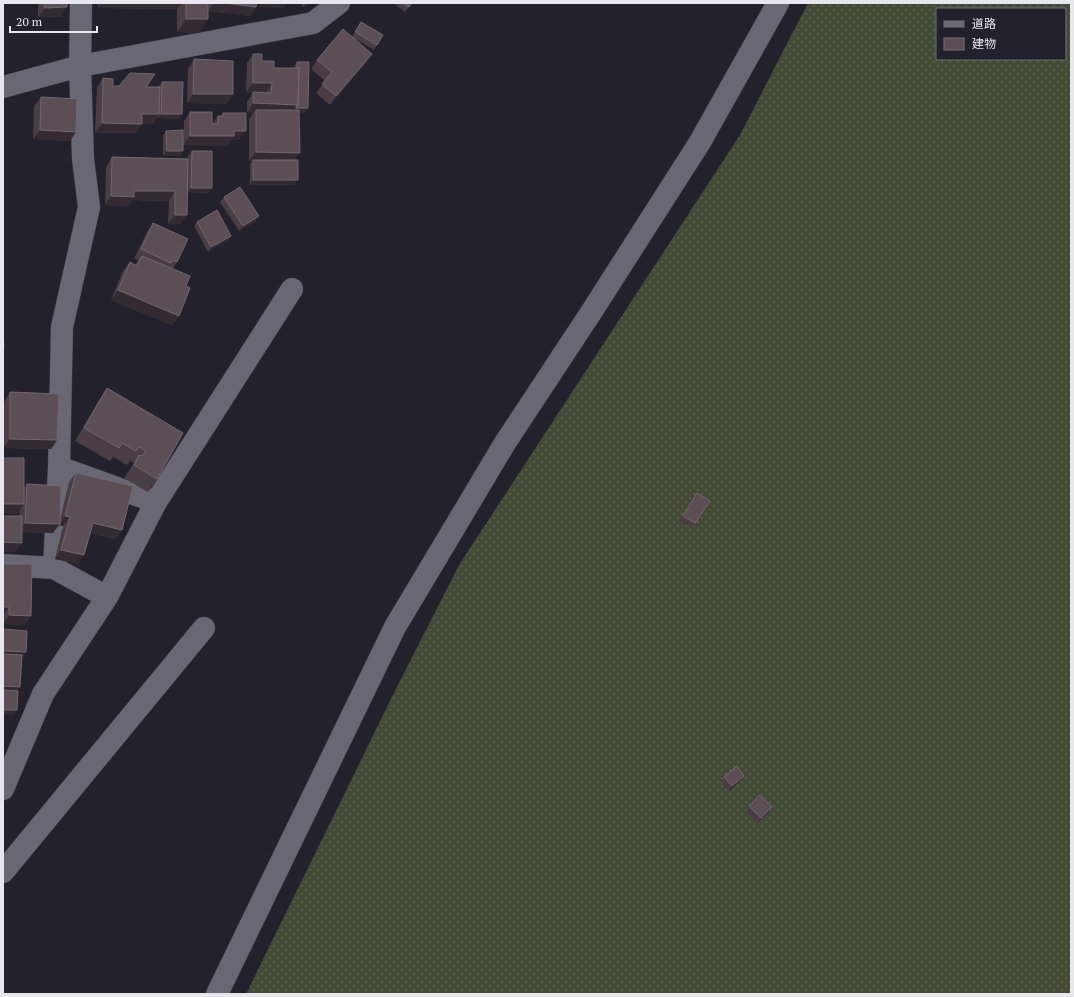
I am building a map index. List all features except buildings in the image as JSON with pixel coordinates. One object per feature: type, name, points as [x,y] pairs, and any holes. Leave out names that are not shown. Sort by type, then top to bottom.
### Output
[{"type":"street","points":[[54,568],[59,467],[62,327],[89,207],[83,159],[80,66],[81,3]]},
{"type":"street","points":[[3,87],[80,66],[313,23],[339,3]]},
{"type":"street","points":[[217,994],[395,627],[505,443],[700,142],[778,3]]},
{"type":"street","points":[[3,789],[43,694],[107,597],[156,502],[292,289]]},
{"type":"street","points":[[59,467],[156,502]]},
{"type":"street","points":[[3,565],[54,568],[107,597]]},
{"type":"street","points":[[3,872],[204,628]]},
{"type":"green space","points":[[808,3],[1071,3],[1071,994],[246,994],[394,693],[459,565],[740,135]]}]
